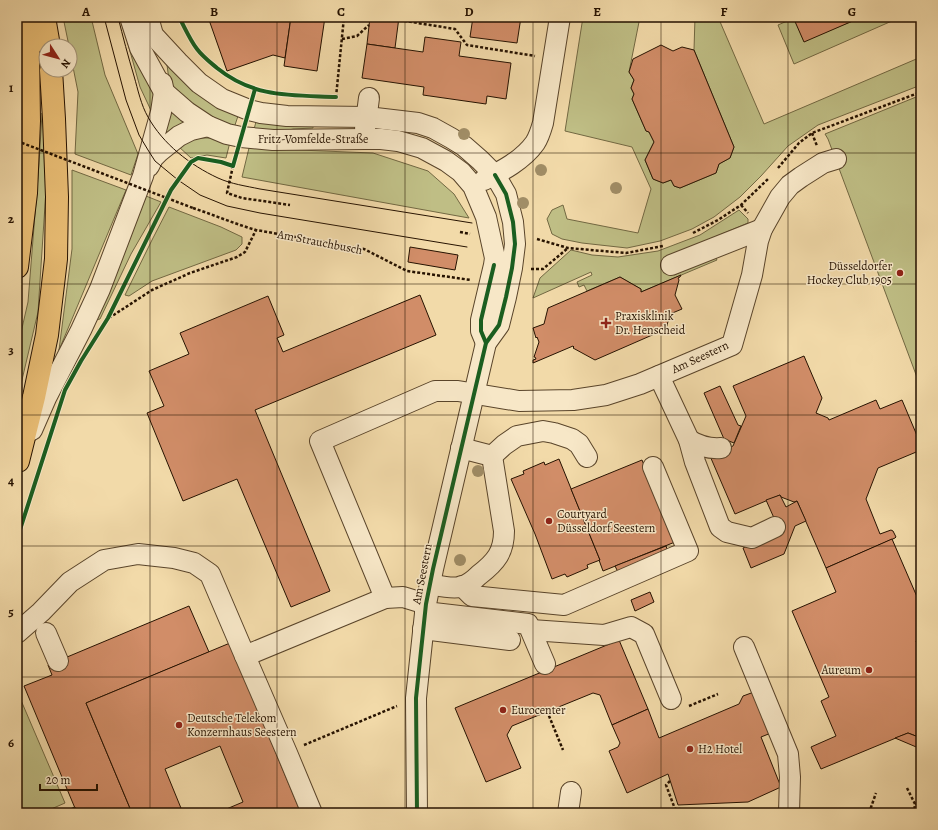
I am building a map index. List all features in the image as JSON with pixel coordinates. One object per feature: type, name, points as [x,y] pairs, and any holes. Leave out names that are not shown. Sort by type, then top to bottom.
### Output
[{"type":"highway","points":[[17,267],[26,193],[29,121],[28,46],[25,17]]},
{"type":"highway","points":[[44,17],[48,38]]},
{"type":"highway","points":[[17,462],[34,397],[46,335],[56,259],[57,197],[51,78]]},
{"type":"street","name":"Fritz-Vomfelde-Straße","points":[[130,17],[140,48],[164,92],[187,112],[208,126],[227,134],[242,138],[273,140],[381,139],[398,141],[422,148],[446,161],[461,172],[473,186]]},
{"type":"street","points":[[473,186],[508,168],[535,143],[543,123],[560,17]]},
{"type":"street","name":"Fritz-Vomfelde-Straße","points":[[151,26],[178,62],[199,83],[222,99],[249,110],[287,116],[368,108],[406,121],[433,128],[464,146],[495,175]]},
{"type":"street","points":[[17,462],[46,398],[100,289],[143,176],[161,112],[164,92],[160,63],[151,26]]},
{"type":"street","points":[[364,139],[368,108]]},
{"type":"street","points":[[143,176],[153,158],[179,136],[191,130],[208,126]]},
{"type":"street","name":"Am Seestern","points":[[474,393],[519,401],[573,400],[606,395],[640,384],[732,345],[752,275],[758,241],[762,229],[780,196],[790,185],[801,177],[823,163],[836,159]]},
{"type":"street","name":"Am Seestern","points":[[417,813],[416,698],[430,584],[486,343],[499,325],[506,297],[515,244],[513,222],[506,194],[495,175]]},
{"type":"street","name":"Am Seestern","points":[[473,186],[486,217],[495,258],[481,320],[481,331],[486,343]]},
{"type":"street","points":[[671,265],[762,229]]},
{"type":"street","points":[[659,376],[689,440],[695,462],[720,527],[727,532],[752,538],[775,527]]},
{"type":"street","points":[[385,598],[320,440],[435,391],[474,393]]},
{"type":"street","points":[[492,456],[504,444],[517,436],[543,431],[572,439],[579,444],[587,457]]},
{"type":"street","points":[[689,440],[695,444],[712,449],[721,448]]},
{"type":"street","points":[[462,448],[492,456]]},
{"type":"street","points":[[430,584],[452,588],[462,586],[474,580],[490,567],[498,557],[504,541],[504,531],[492,456]]},
{"type":"street","points":[[462,586],[472,596],[564,605],[688,551],[653,467]]},
{"type":"street","points":[[21,625],[41,612],[70,582],[104,560],[138,554],[194,562],[210,574],[245,656],[264,686],[282,726],[287,753],[300,774],[312,813]]},
{"type":"street","points":[[245,656],[385,598],[403,597],[425,615],[510,640]]},
{"type":"street","points":[[425,615],[528,624],[545,664]]},
{"type":"street","points":[[531,630],[604,635],[631,627],[644,634],[671,699]]},
{"type":"street","points":[[46,633],[58,661]]},
{"type":"street","points":[[744,647],[788,754],[790,777],[789,813]]},
{"type":"street","points":[[568,813],[572,792]]},
{"type":"path","points":[[336,97],[344,17]]},
{"type":"path","points":[[398,20],[455,29],[467,45],[553,59]]},
{"type":"path","points":[[342,40],[356,36],[369,25]]},
{"type":"path","points":[[691,235],[741,205],[773,174],[799,143],[812,133],[921,92]]},
{"type":"path","points":[[233,166],[227,193],[242,198],[290,205]]},
{"type":"path","points":[[81,330],[108,318],[152,290],[190,272],[237,258],[245,252],[256,230]]},
{"type":"path","points":[[537,239],[568,248],[626,253],[666,245]]},
{"type":"path","points":[[532,270],[543,269],[568,248]]},
{"type":"path","points":[[287,753],[416,698]]},
{"type":"path","points":[[548,711],[563,750]]},
{"type":"path","points":[[917,770],[921,779]]},
{"type":"path","points":[[670,781],[666,785],[676,813]]},
{"type":"path","points":[[907,788],[915,804],[914,813]]},
{"type":"path","points":[[869,813],[876,792]]},
{"type":"path","points":[[915,804],[921,802]]},
{"type":"path","points":[[675,809],[720,810],[720,813]]},
{"type":"shaded area","points":[[63,17],[91,17],[105,75],[138,154],[131,175],[75,154],[78,92],[75,78],[78,78],[78,38],[67,38]]},
{"type":"shaded area","points":[[583,17],[640,17],[629,72],[634,80],[631,88],[634,94],[632,99],[646,131],[649,132],[654,142],[645,160],[653,179],[663,183],[671,180],[674,186],[680,188],[716,173],[719,164],[730,158],[734,147],[694,50],[695,17],[718,17],[764,124],[921,57],[921,85],[818,125],[788,146],[740,197],[714,217],[692,229],[660,241],[627,248],[582,243],[562,239],[552,234],[547,219],[552,210],[563,205],[567,219],[638,233],[651,189],[632,147],[565,131]]},
{"type":"shaded area","points":[[862,17],[901,17],[794,64],[778,25],[794,18],[804,41]]},
{"type":"shaded area","points":[[128,44],[156,88],[155,119],[140,87]]},
{"type":"shaded area","points":[[167,65],[239,113],[234,128],[220,124],[170,87]]},
{"type":"shaded area","name":"Düsseldorfer Hockey Club 1905","points":[[921,95],[921,388],[825,134]]},
{"type":"shaded area","points":[[170,107],[190,122],[167,134],[162,132]]},
{"type":"shaded area","points":[[42,113],[48,159],[38,312],[17,401],[17,350],[28,302]]},
{"type":"shaded area","points":[[257,118],[313,124],[313,128],[293,129],[277,133],[253,133]]},
{"type":"shaded area","points":[[196,138],[217,138],[230,142],[226,158],[207,155],[191,158],[178,146]]},
{"type":"shaded area","points":[[249,148],[373,153],[428,171],[454,194],[469,218],[242,177]]},
{"type":"shaded area","points":[[72,170],[126,190],[59,350],[72,249]]},
{"type":"shaded area","points":[[146,196],[161,202],[131,254],[100,319],[96,320],[129,241]]},
{"type":"shaded area","points":[[169,207],[221,227],[242,237],[242,244],[236,250],[152,281],[129,296],[125,295],[152,240]]},
{"type":"shaded area","points":[[739,210],[748,219],[748,223],[667,257],[674,275],[715,256],[717,260],[641,292],[641,289],[620,277],[587,291],[584,285],[579,287],[577,282],[592,275],[591,272],[533,298],[540,278],[571,250],[592,255],[618,257],[658,251],[700,235]]},
{"type":"shaded area","points":[[17,691],[65,803],[42,813],[17,813]]},
{"type":"building","points":[[208,17],[291,17],[285,58],[273,55],[227,71]]},
{"type":"building","points":[[291,17],[325,17],[317,71],[284,66]]},
{"type":"building","points":[[370,17],[399,17],[395,48],[367,44]]},
{"type":"building","points":[[473,17],[521,17],[517,43],[470,37]]},
{"type":"building","points":[[793,17],[862,17],[804,42]]},
{"type":"building","points":[[425,37],[461,42],[459,56],[511,63],[506,99],[487,96],[486,104],[423,95],[424,87],[362,78],[367,44],[423,52]]},
{"type":"building","points":[[661,45],[673,51],[682,47],[694,50],[734,147],[730,158],[719,164],[716,173],[680,188],[674,186],[671,180],[663,183],[653,179],[645,160],[654,142],[649,132],[646,131],[632,99],[634,94],[631,88],[634,80],[629,72],[633,59]]},
{"type":"building","points":[[410,247],[458,255],[455,270],[408,262]]},
{"type":"building","points":[[681,275],[678,278],[679,280],[675,295],[682,309],[670,314],[666,329],[595,360],[573,348],[573,346],[533,363],[533,360],[536,359],[534,357],[539,342],[533,328],[544,324],[548,308],[620,277],[641,289],[641,292]]},
{"type":"building","points":[[420,295],[436,335],[255,410],[330,591],[291,607],[237,479],[183,501],[147,413],[164,406],[149,371],[189,354],[180,333],[268,296],[284,335],[277,338],[283,352]]},
{"type":"building","points":[[804,356],[822,398],[816,413],[828,418],[829,420],[876,400],[880,409],[902,400],[921,445],[921,450],[878,468],[866,499],[880,534],[891,530],[896,537],[826,568],[797,501],[794,502],[781,497],[780,495],[735,514],[710,456],[733,446],[746,416],[733,386]]},
{"type":"building","points":[[720,386],[738,425],[741,426],[734,443],[724,439],[704,393]]},
{"type":"building","points":[[559,459],[600,560],[587,565],[588,568],[567,577],[565,574],[552,579],[535,534],[511,479],[524,474],[523,471],[544,462],[545,465]]},
{"type":"building","points":[[642,460],[675,542],[603,571],[600,560],[571,489]]},
{"type":"building","points":[[780,495],[786,507],[797,501],[806,521],[795,526],[784,554],[751,568],[743,548],[774,534],[778,527],[766,500]]},
{"type":"building","name":"Aureum","points":[[892,539],[921,606],[921,629],[916,642],[921,644],[921,738],[908,733],[821,769],[811,747],[836,736],[821,701],[829,697],[792,611],[836,592],[826,568]]},
{"type":"building","points":[[666,546],[669,554],[619,574],[615,566]]},
{"type":"building","points":[[650,592],[654,602],[635,611],[631,600]]},
{"type":"building","points":[[189,606],[209,652],[86,703],[132,813],[77,813],[24,686],[52,675],[48,665]]},
{"type":"building","name":"Eurocenter","points":[[619,640],[648,709],[612,725],[600,695],[593,693],[512,726],[507,735],[521,768],[486,782],[455,708]]},
{"type":"building","name":"Deutsche Telekom Konzernhaus Seestern","points":[[230,643],[301,813],[217,813],[243,802],[220,746],[165,769],[183,813],[132,813],[86,703]]},
{"type":"building","name":"H2 Hotel","points":[[754,692],[771,733],[761,737],[781,787],[748,802],[678,805],[668,774],[627,793],[609,751],[618,747],[620,743],[612,725],[648,709],[659,738],[739,704],[743,696]]},
{"type":"building","points":[[908,733],[921,738],[921,749],[895,738]]},
{"type":"building","points":[[75,807],[77,813],[60,813]]},
{"type":"tram line","points":[[104,17],[126,100],[139,135],[155,161],[178,180],[200,195],[227,206],[260,213],[467,247]]},
{"type":"tram line","points":[[118,17],[143,108],[154,127],[169,145],[197,167],[218,178],[239,185],[472,223]]},
{"type":"cycle path","points":[[179,17],[197,49],[217,68],[231,78],[259,90],[274,93],[336,97]]},
{"type":"cycle path","points":[[17,539],[65,390],[108,318],[171,190],[191,162],[198,158],[221,162],[233,166],[255,89]]},
{"type":"cycle path","points":[[417,813],[416,698],[426,604],[486,343],[499,325],[512,268],[515,244],[513,222],[506,194],[495,175]]},
{"type":"cycle path","points":[[486,343],[481,331],[481,320],[494,265]]},
{"type":"place","name":"Düsseldorfer Hockey Club 1905","points":[[900,273]]},
{"type":"place","name":"Praxisklinik Dr. Henscheid","points":[[606,323]]},
{"type":"place","name":"Courtyard Düsseldorf Seestern","points":[[549,521]]},
{"type":"place","name":"Aureum","points":[[869,670]]},
{"type":"place","name":"Eurocenter","points":[[503,710]]},
{"type":"place","name":"Deutsche Telekom Konzernhaus Seestern","points":[[179,725]]},
{"type":"place","name":"H2 Hotel","points":[[690,749]]}]
